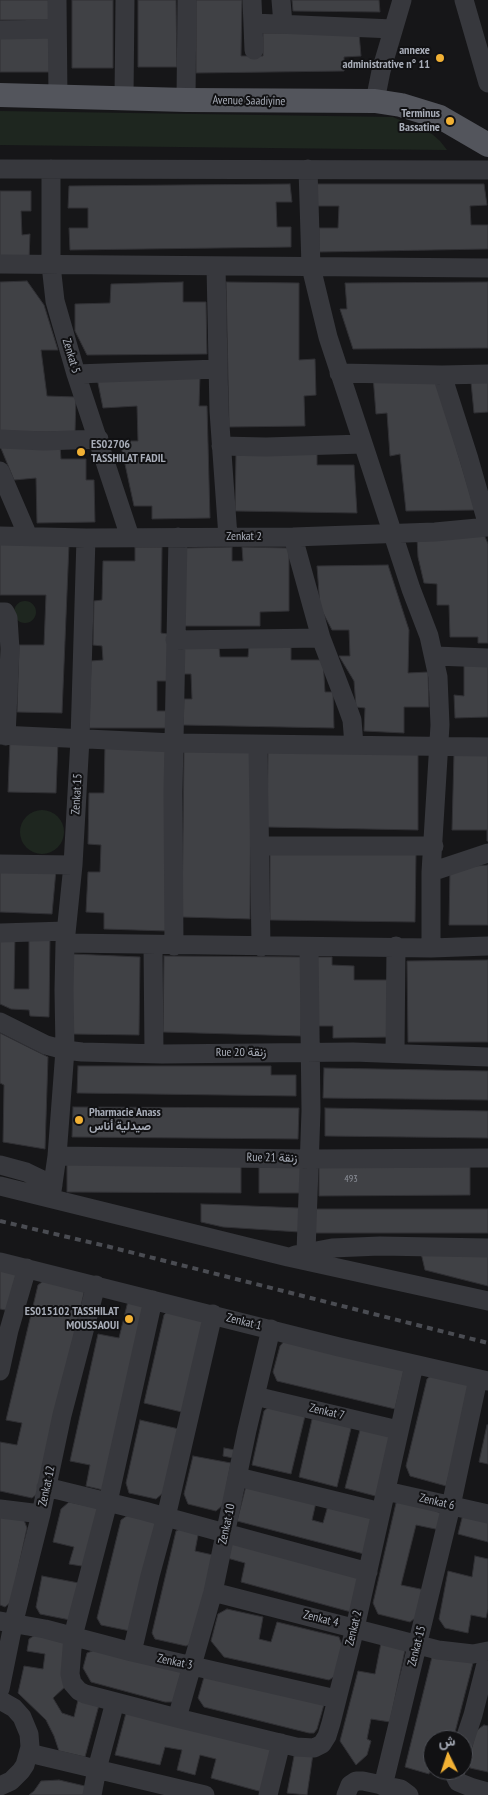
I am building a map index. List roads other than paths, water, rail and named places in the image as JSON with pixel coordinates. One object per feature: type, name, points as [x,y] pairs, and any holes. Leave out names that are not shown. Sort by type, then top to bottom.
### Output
[{"type":"main road","name":"Avenue Saadiyine","points":[[0,95],[186,100],[375,101],[401,105],[440,116],[488,145]]},
{"type":"street","points":[[57,0],[58,97]]},
{"type":"street","points":[[124,98],[125,0]]},
{"type":"street","points":[[186,100],[187,0]]},
{"type":"street","points":[[252,0],[254,50]]},
{"type":"street","points":[[281,0],[283,24]]},
{"type":"street","points":[[375,101],[381,71],[402,0]]},
{"type":"street","points":[[464,0],[488,83]]},
{"type":"street","points":[[254,23],[393,29]]},
{"type":"street","points":[[0,30],[57,30]]},
{"type":"street","points":[[0,169],[488,170]]},
{"type":"street","name":"Zenkat 5","points":[[52,169],[51,265],[55,301],[76,374],[130,537]]},
{"type":"street","points":[[308,169],[311,267],[328,337],[435,656],[440,703],[434,846],[431,872],[431,948]]},
{"type":"street","points":[[0,264],[488,268]]},
{"type":"street","points":[[216,266],[221,446],[228,537]]},
{"type":"street","points":[[76,374],[218,369]]},
{"type":"street","points":[[339,373],[488,374]]},
{"type":"street","points":[[442,375],[484,498],[488,526]]},
{"type":"street","points":[[0,439],[44,441],[99,439]]},
{"type":"street","points":[[221,446],[266,447],[363,444]]},
{"type":"street","points":[[0,471],[28,536]]},
{"type":"street","name":"Zenkat 2","points":[[0,536],[86,538],[293,537],[435,532],[488,526]]},
{"type":"street","points":[[174,946],[175,640],[178,537]]},
{"type":"street","points":[[293,537],[321,638],[348,706],[352,720],[354,745]]},
{"type":"street","name":"Zenkat 15","points":[[52,1191],[57,1156],[65,1050],[64,990],[66,937],[73,865],[80,739],[86,538]]},
{"type":"street","points":[[0,612],[5,612],[8,618],[10,649],[3,735],[174,743],[488,747]]},
{"type":"street","points":[[175,640],[321,638]]},
{"type":"street","points":[[435,656],[488,658]]},
{"type":"street","points":[[258,744],[261,947]]},
{"type":"street","points":[[260,846],[434,846]]},
{"type":"street","points":[[431,872],[488,853]]},
{"type":"street","points":[[0,864],[73,865]]},
{"type":"street","points":[[0,933],[174,946],[396,946],[431,948],[488,946]]},
{"type":"street","points":[[153,945],[154,1053]]},
{"type":"street","points":[[395,1053],[396,946]]},
{"type":"street","points":[[306,1252],[310,1159],[311,1052],[309,947]]},
{"type":"street","name":"Rue 20 زنقة","points":[[0,1022],[46,1045],[65,1050],[154,1053],[395,1053],[488,1057]]},
{"type":"street","name":"Rue 21 زنقة","points":[[57,1156],[310,1159],[488,1158]]},
{"type":"street","points":[[0,1165],[26,1172],[52,1191]]},
{"type":"street","points":[[0,1186],[52,1191],[288,1257],[488,1301]]},
{"type":"street","points":[[288,1257],[332,1248],[380,1246],[488,1248]]},
{"type":"street","name":"Zenkat 1","points":[[0,1262],[414,1365],[483,1380]]},
{"type":"street","points":[[0,1371],[5,1329],[26,1268]]},
{"type":"street","name":"Zenkat 12","points":[[0,1689],[7,1623],[41,1514],[64,1406],[96,1285]]},
{"type":"street","points":[[73,1636],[108,1502],[153,1300]]},
{"type":"street","points":[[132,1652],[166,1517],[212,1314]]},
{"type":"street","name":"Zenkat 10","points":[[178,1718],[213,1592],[271,1329]]},
{"type":"street","name":"Zenkat 2","points":[[73,1636],[69,1668],[72,1683],[79,1691],[85,1694],[281,1743],[309,1748],[318,1747],[322,1744],[327,1736],[355,1628],[414,1365]]},
{"type":"street","name":"Zenkat 15","points":[[383,1786],[483,1380]]},
{"type":"street","name":"Zenkat 7","points":[[255,1396],[398,1430]]},
{"type":"street","points":[[238,1477],[381,1512]]},
{"type":"street","points":[[46,1487],[166,1517],[368,1572]]},
{"type":"street","name":"Zenkat 6","points":[[386,1491],[488,1514]]},
{"type":"street","points":[[0,1510],[41,1514]]},
{"type":"street","name":"Zenkat 4","points":[[213,1592],[438,1650],[465,1653],[488,1651]]},
{"type":"street","name":"Zenkat 3","points":[[7,1623],[73,1636],[132,1652],[336,1699]]},
{"type":"street","points":[[472,1730],[480,1717],[488,1656]]},
{"type":"street","points":[[0,1700],[14,1708],[26,1723],[30,1740],[29,1753],[25,1765],[16,1776],[0,1786]]},
{"type":"street","points":[[92,1795],[115,1702]]},
{"type":"street","points":[[268,1795],[281,1743]]},
{"type":"street","points":[[29,1753],[205,1795]]},
{"type":"street","points":[[457,1780],[464,1785],[488,1792]]},
{"type":"street","points":[[346,1795],[350,1785],[356,1782],[401,1790],[409,1795]]},
{"type":"railway","points":[[0,1221],[488,1343]]},
{"type":"place","name":"annexe administrative n° 11","points":[[440,58]]},
{"type":"place","name":"Terminus Bassatine","points":[[450,121]]},
{"type":"place","name":"ES02706 TASSHILAT FADIL","points":[[81,452]]},
{"type":"place","name":"Pharmacie Anass صيدلية أناس","points":[[79,1120]]},
{"type":"place","name":"ES015102 TASSHILAT MOUSSAOUI","points":[[129,1319]]}]
